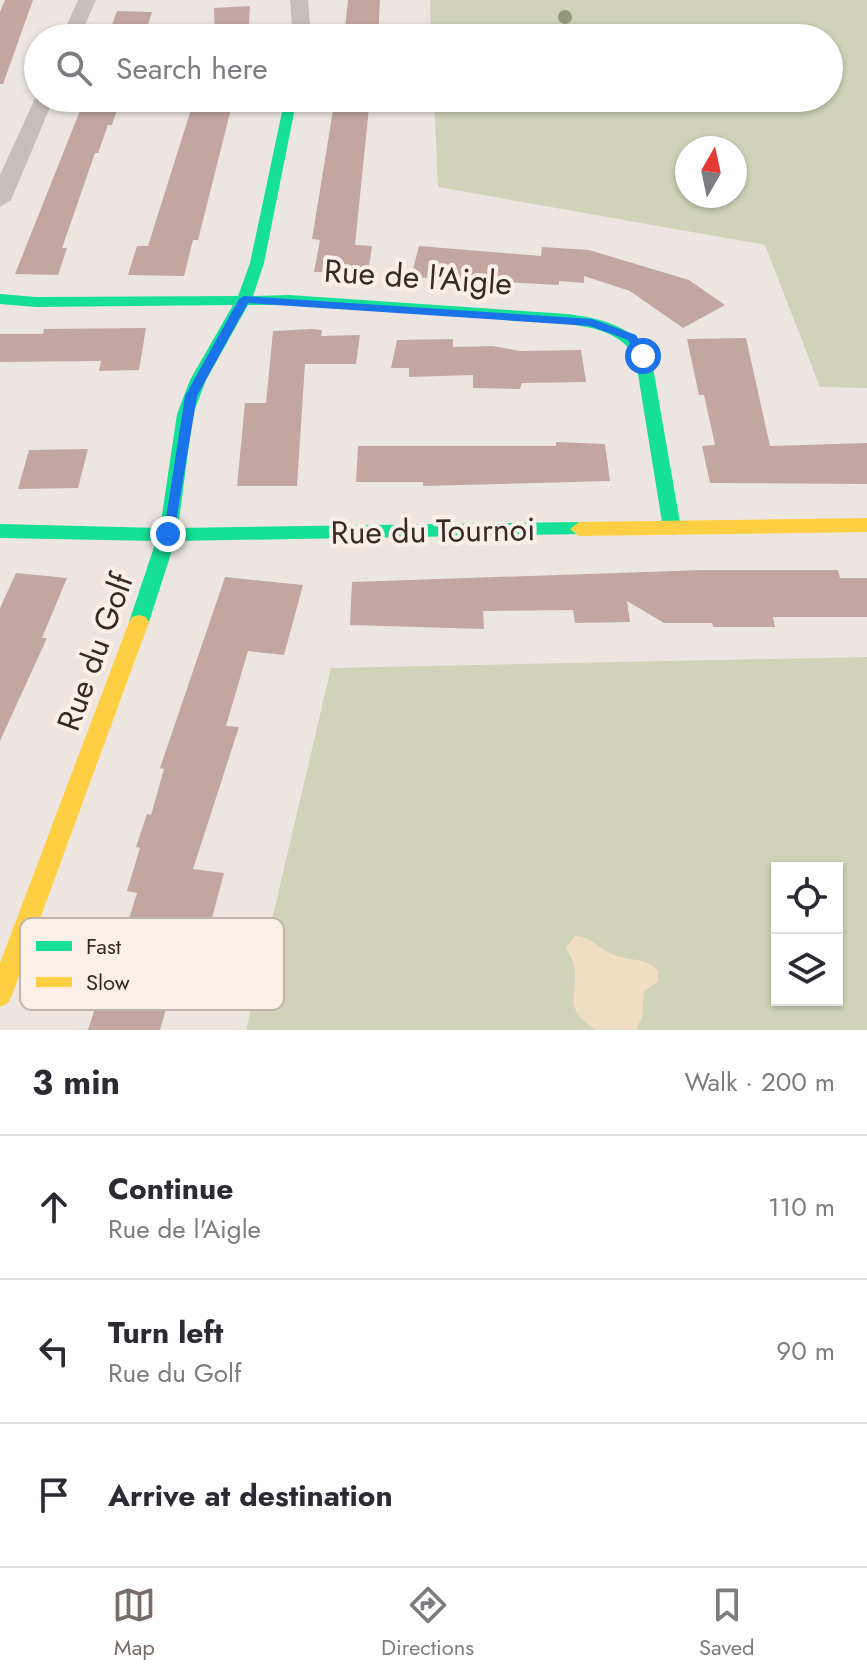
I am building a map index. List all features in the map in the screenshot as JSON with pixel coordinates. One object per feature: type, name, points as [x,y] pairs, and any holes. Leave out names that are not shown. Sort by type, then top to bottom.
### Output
[{"type":"street","points":[[76,24],[87,0]]},
{"type":"street","points":[[299,0],[301,24]]},
{"type":"street","points":[[0,200],[38,112]]},
{"type":"street","name":"Rue du Golf","points":[[29,918],[155,578],[168,534],[188,405],[244,299],[261,247],[288,112]]},
{"type":"street","name":"Rue de l'Aigle","points":[[0,299],[36,302],[244,299],[568,319],[621,331],[632,338],[643,356],[672,528]]},
{"type":"street","name":"Rue du Tournoi","points":[[0,531],[168,534],[867,525]]},
{"type":"street","name":"Rue du Golf","points":[[0,995],[20,941]]},
{"type":"green space","points":[[430,0],[867,0],[867,388],[820,387],[765,245],[438,187],[435,112],[843,112],[843,24],[431,24]]},
{"type":"green space","points":[[867,657],[867,1030],[246,1030],[251,1010],[284,1010],[284,918],[272,918],[331,668]]},
{"type":"sand","points":[[575,936],[589,940],[616,956],[648,963],[658,971],[658,982],[644,991],[642,1017],[636,1030],[596,1030],[578,1015],[574,1001],[574,965],[566,947]]},
{"type":"building","points":[[5,0],[33,0],[3,84],[0,84],[0,12]]},
{"type":"building","points":[[348,0],[380,0],[379,24],[345,24]]},
{"type":"building","points":[[250,6],[249,24],[215,24],[214,8]]},
{"type":"building","points":[[117,11],[152,12],[148,24],[112,24]]},
{"type":"building","points":[[79,112],[116,112],[98,153],[95,153],[62,248],[67,248],[58,275],[15,274]]},
{"type":"building","points":[[190,112],[230,112],[198,240],[193,240],[184,276],[128,275],[137,246],[148,246]]},
{"type":"building","points":[[333,112],[369,112],[355,245],[372,246],[368,273],[314,272],[320,240],[312,239]]},
{"type":"building","points":[[419,246],[541,256],[542,247],[589,250],[689,280],[725,305],[683,328],[630,291],[584,276],[584,283],[559,281],[559,285],[411,277]]},
{"type":"building","points":[[146,328],[139,370],[99,371],[101,361],[0,362],[0,334],[43,334],[44,329]]},
{"type":"building","points":[[322,330],[321,336],[360,335],[356,364],[305,364],[297,486],[237,486],[245,403],[266,403],[273,331]]},
{"type":"building","points":[[746,338],[770,446],[867,443],[867,484],[710,483],[702,446],[715,445],[704,395],[699,395],[687,339]]},
{"type":"building","points":[[453,339],[453,347],[493,346],[520,351],[581,350],[586,382],[522,383],[520,389],[473,388],[473,375],[409,377],[409,368],[391,368],[397,340]]},
{"type":"building","points":[[556,442],[605,444],[610,481],[423,486],[423,482],[356,482],[358,446],[556,446]]},
{"type":"building","points":[[88,449],[78,488],[18,489],[29,450]]},
{"type":"building","points":[[703,570],[838,570],[840,578],[867,578],[867,617],[773,617],[775,627],[713,627],[712,623],[664,623],[627,601],[630,622],[575,623],[573,610],[483,611],[484,629],[350,625],[352,582]]},
{"type":"building","points":[[16,573],[67,578],[42,638],[47,638],[0,741],[0,608]]},
{"type":"building","points":[[225,577],[303,585],[284,655],[248,651],[226,726],[239,727],[193,869],[224,873],[212,918],[129,918],[137,893],[127,891],[140,848],[136,847],[147,814],[151,815],[164,769],[160,768]]},
{"type":"building","points":[[94,1010],[166,1010],[160,1030],[88,1030]]},
{"type":"traffic: fast","points":[[139,622],[168,534],[185,414],[198,380],[244,299],[257,263],[288,112]]},
{"type":"traffic: fast","points":[[0,299],[36,302],[289,300],[568,319],[611,328],[629,339],[643,356],[672,528]]},
{"type":"traffic: fast","points":[[0,531],[123,535],[579,529]]},
{"type":"traffic: slow","points":[[579,529],[867,525]]},
{"type":"traffic: slow","points":[[29,918],[139,622]]},
{"type":"traffic: slow","points":[[0,995],[20,941]]},
{"type":"route","points":[[168,534],[185,414],[198,380],[244,299],[568,319],[621,331],[632,338],[643,356]]}]
